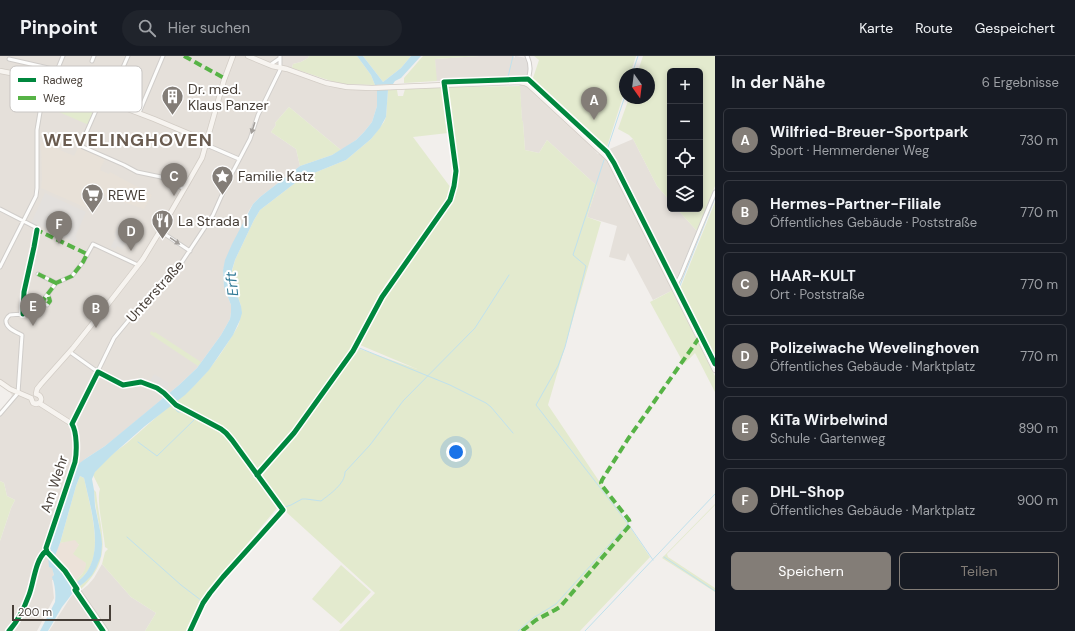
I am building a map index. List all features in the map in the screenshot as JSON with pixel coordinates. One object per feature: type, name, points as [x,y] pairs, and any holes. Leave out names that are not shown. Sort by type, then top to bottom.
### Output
[{"type":"main road","points":[[31,398],[36,394],[40,384],[70,352],[112,299],[138,265],[160,231],[202,158],[224,80],[233,56]]},
{"type":"main road","points":[[248,56],[269,65],[280,67],[333,85],[347,87],[372,88],[520,82],[527,84],[609,159],[715,370]]},
{"type":"main road","points":[[0,71],[10,73]]},
{"type":"main road","points":[[139,113],[204,140],[206,143]]},
{"type":"main road","points":[[0,382],[18,393],[31,398],[33,403],[39,403],[72,424]]},
{"type":"main road","points":[[36,394],[41,398],[39,403]]},
{"type":"main road","name":"Am Wehr","points":[[47,552],[46,546],[75,460],[75,434],[72,424]]},
{"type":"main road","points":[[47,552],[65,571],[106,631]]},
{"type":"street","points":[[58,66],[62,56]]},
{"type":"street","points":[[92,61],[94,56]]},
{"type":"street","points":[[124,66],[128,56]]},
{"type":"street","points":[[142,106],[162,57],[158,56]]},
{"type":"street","points":[[527,56],[530,63],[530,69],[527,84]]},
{"type":"street","points":[[269,65],[280,57]]},
{"type":"street","points":[[280,57],[280,67]]},
{"type":"street","points":[[9,58],[41,66]]},
{"type":"street","name":"Unterstraße","points":[[72,424],[116,336],[136,312],[180,265],[213,215],[227,182],[249,141],[258,115],[280,67]]},
{"type":"street","points":[[0,267],[36,194],[37,125],[40,112]]},
{"type":"street","points":[[95,112],[83,140],[83,147],[137,172],[162,177],[184,189]]},
{"type":"street","points":[[206,143],[209,146],[239,159]]},
{"type":"street","points":[[674,288],[715,192]]},
{"type":"street","points":[[0,210],[35,227],[36,230]]},
{"type":"street","points":[[160,231],[190,251]]},
{"type":"street","points":[[48,294],[56,283],[72,276],[83,262],[93,244],[138,265]]},
{"type":"street","points":[[38,274],[56,283]]},
{"type":"street","points":[[0,414],[18,393],[22,335],[8,327],[6,322],[10,315],[23,314]]},
{"type":"street","points":[[70,352],[98,372],[123,385],[142,382],[157,388],[164,393]]},
{"type":"street","name":"Am Wehr","points":[[9,631],[29,596],[35,573],[43,554],[47,552]]},
{"type":"shaded area","points":[[0,56],[309,56],[301,62],[293,64],[291,73],[329,87],[377,90],[377,106],[372,122],[356,140],[341,150],[289,107],[275,123],[276,125],[271,132],[296,149],[300,166],[260,197],[253,204],[247,214],[223,270],[224,287],[231,305],[230,319],[221,335],[197,368],[120,434],[77,466],[59,516],[49,550],[54,576],[52,580],[54,598],[37,631],[0,631],[0,541],[15,500],[7,496],[4,483],[0,481],[0,410],[12,395],[0,381]]},
{"type":"shaded area","points":[[480,56],[513,56],[598,154],[633,139],[657,186],[667,198],[667,212],[680,212],[697,231],[671,291],[653,300],[628,253],[625,261],[609,257],[617,226],[587,217],[597,186],[547,140],[539,153],[525,150],[519,78],[436,81],[435,59]]},
{"type":"shaded area","points":[[515,56],[527,58],[529,64],[528,75],[513,70]]},
{"type":"shaded area","points":[[41,142],[74,156],[78,148],[105,159],[100,170],[109,174],[110,172],[152,195],[144,209],[104,195],[103,197],[95,200],[91,210],[41,188]]},
{"type":"shaded area","points":[[45,193],[86,212],[75,237],[77,238],[75,242],[31,223]]},
{"type":"shaded area","points":[[119,224],[130,228],[123,249],[117,246],[115,249],[111,247]]},
{"type":"shaded area","points":[[154,374],[170,384],[166,392],[149,382]]},
{"type":"shaded area","points":[[75,539],[86,563],[86,568],[75,581],[66,568],[54,556],[60,543]]},
{"type":"shaded area","points":[[102,564],[131,597],[156,613],[145,631],[49,631],[70,598],[75,592],[76,595],[88,585]]},
{"type":"green space","points":[[309,56],[357,56],[371,75],[375,85],[334,82],[292,68],[293,64],[301,62]]},
{"type":"green space","points":[[363,56],[411,56],[401,68],[383,82]]},
{"type":"green space","points":[[423,56],[480,56],[435,59],[437,81],[404,83],[404,78]]},
{"type":"green space","points":[[534,56],[636,56],[632,68],[619,68],[619,104],[621,104],[606,150],[532,81],[539,60]]},
{"type":"green space","points":[[643,56],[715,56],[715,186],[697,231],[680,212],[703,212],[703,68],[667,68],[667,198],[657,186],[633,139],[618,129],[627,104],[655,104],[655,68],[639,68]]},
{"type":"green space","points":[[520,86],[525,150],[539,153],[547,140],[597,186],[587,217],[601,222],[548,405],[650,557],[580,631],[339,631],[375,593],[284,510],[259,475],[284,449],[357,348],[417,369],[360,345],[391,285],[451,202],[455,191],[457,177],[447,87]]},
{"type":"green space","points":[[442,87],[448,133],[413,137],[451,188],[444,204],[385,285],[353,346],[286,441],[257,473],[227,432],[179,407],[175,402],[203,377],[238,326],[241,306],[232,279],[232,271],[235,260],[254,220],[260,210],[299,180],[346,160],[371,139],[386,117],[388,90],[397,90],[398,96],[403,96],[405,89]]},
{"type":"green space","points":[[289,107],[341,150],[332,155],[300,166],[296,149],[271,132],[276,125],[275,123]]},
{"type":"green space","points":[[59,112],[95,112],[89,125]]},
{"type":"green space","points":[[715,202],[715,359],[680,289]]},
{"type":"green space","points":[[671,289],[715,376],[715,392],[695,353],[684,364],[650,302],[671,291]]},
{"type":"green space","points":[[151,331],[154,333],[155,332],[201,362],[198,366],[150,334]]},
{"type":"green space","points":[[172,404],[207,421],[226,434],[277,508],[201,599],[186,631],[145,631],[156,613],[131,597],[102,564],[105,552],[108,549],[105,547],[101,517],[99,501],[100,489],[93,475],[108,458]]},
{"type":"green space","points":[[80,476],[84,478],[91,511],[95,535],[95,547],[90,567],[76,583],[75,581],[83,573],[86,566],[86,563],[73,554],[79,545],[75,540],[60,543]]},
{"type":"green space","points":[[0,481],[4,483],[7,496],[15,500],[0,541]]},
{"type":"green space","points":[[94,490],[96,492],[103,544],[98,567],[91,578],[80,590],[79,587],[90,575],[97,564],[101,553],[100,530]]},
{"type":"green space","points":[[715,504],[667,554],[668,557],[715,588],[715,592],[662,558]]},
{"type":"green space","points":[[341,565],[371,592],[341,624],[312,599]]},
{"type":"water","points":[[357,56],[363,56],[383,82],[401,68],[411,56],[421,56],[401,78],[393,84],[375,85],[371,75]]},
{"type":"water","name":"Erft","points":[[377,90],[388,90],[386,117],[380,128],[371,139],[346,160],[299,180],[260,210],[235,260],[232,270],[232,279],[242,313],[233,335],[209,370],[185,395],[145,426],[95,472],[92,479],[95,506],[101,535],[101,556],[92,575],[75,590],[62,607],[48,631],[40,631],[55,602],[55,590],[52,577],[54,575],[52,568],[49,567],[48,557],[50,545],[77,465],[105,446],[179,385],[197,368],[221,335],[230,319],[231,312],[231,305],[224,287],[223,270],[225,260],[253,204],[300,166],[332,155],[356,140],[372,122],[377,106]],"holes":[[[80,476],[84,478],[93,521],[95,536],[94,551],[91,564],[84,576],[72,585],[53,561],[60,543],[76,486]]]},
{"type":"waterway","points":[[508,77],[513,56]]},
{"type":"waterway","points":[[634,68],[638,56]]},
{"type":"waterway","points":[[607,150],[622,104]]},
{"type":"waterway","points":[[604,160],[573,255],[586,266],[565,347],[558,366],[536,405],[629,525]]},
{"type":"waterway","points":[[679,288],[715,198]]},
{"type":"waterway","points":[[282,508],[302,499],[321,501],[340,485],[343,481],[345,472],[370,445],[403,401],[475,328],[509,275]]},
{"type":"waterway","points":[[357,347],[450,385],[486,403],[513,433]]},
{"type":"waterway","points":[[138,442],[157,456],[194,420],[195,418],[184,412],[178,412],[171,405]]},
{"type":"waterway","points":[[585,631],[715,494]]},
{"type":"waterway","points":[[204,598],[217,581],[281,509]]},
{"type":"waterway","points":[[518,631],[533,618],[556,604],[628,524]]},
{"type":"waterway","points":[[631,528],[653,560]]},
{"type":"waterway","points":[[127,537],[181,585],[202,601],[188,631]]},
{"type":"waterway","points":[[664,557],[715,591]]},
{"type":"marked path","points":[[184,56],[224,78]]},
{"type":"marked path","points":[[36,232],[37,230],[87,254],[83,262],[72,276],[56,283],[44,299],[43,303],[47,305],[50,301],[48,294]]},
{"type":"marked path","points":[[38,274],[56,283]]},
{"type":"marked path","points":[[522,631],[536,620],[560,607],[630,525],[629,520],[603,487],[601,483],[602,480],[628,439],[699,338]]},
{"type":"cycle path","points":[[257,475],[294,433],[353,351],[382,297],[450,200],[456,171],[444,82],[528,79],[607,152],[614,163],[715,364]]},
{"type":"cycle path","points":[[23,314],[24,292],[37,230]]},
{"type":"cycle path","points":[[103,631],[75,590],[77,589],[65,571],[47,552],[46,548],[75,462],[76,442],[72,424],[98,372],[123,385],[141,382],[157,388],[176,405],[221,429],[232,440],[283,510],[210,593],[203,603],[190,631]]},
{"type":"cycle path","points":[[9,631],[18,619],[25,604],[31,590],[37,565],[42,555],[46,551]]},
{"type":"place","name":"Dr. med. Klaus Panzer","points":[[172,116]]},
{"type":"place","name":"Wilfried-Breuer-Sportpark","points":[[594,120]]},
{"type":"place","name":"HAAR-KULT","points":[[174,196]]},
{"type":"place","name":"Familie Katz","points":[[223,196]]},
{"type":"place","name":"REWE","points":[[92,214]]},
{"type":"place","name":"La Strada 1","points":[[162,240]]},
{"type":"place","name":"DHL-Shop","points":[[59,244]]},
{"type":"place","name":"Polizeiwache Wevelinghoven","points":[[131,251]]},
{"type":"place","name":"KiTa Wirbelwind","points":[[33,326]]},
{"type":"place","name":"Hermes-Partner-Filiale","points":[[96,328]]},
{"type":"district","name":"WEVELINGHOVEN","points":[[128,140]]}]
